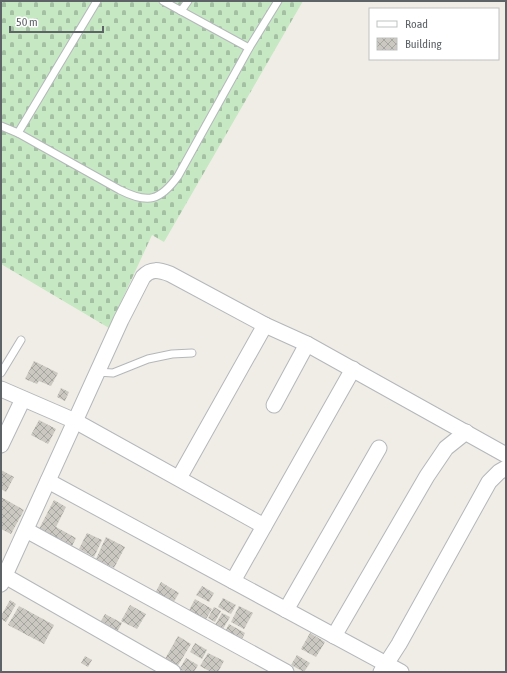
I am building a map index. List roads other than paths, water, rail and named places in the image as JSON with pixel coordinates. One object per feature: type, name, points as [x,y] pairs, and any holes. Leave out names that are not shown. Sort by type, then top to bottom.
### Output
[{"type":"street","points":[[173,672],[3,580],[97,372],[139,284],[147,272],[160,270],[170,274],[265,325],[307,344],[506,455]]},
{"type":"street","points":[[179,478],[265,325]]},
{"type":"street","points":[[274,405],[307,344]]},
{"type":"street","points":[[233,581],[353,369]]},
{"type":"street","points":[[1,388],[75,421],[264,526]]},
{"type":"street","points":[[1,445],[23,399]]},
{"type":"street","points":[[334,636],[431,470],[446,448],[466,432]]},
{"type":"street","points":[[286,610],[379,448]]},
{"type":"street","points":[[384,668],[399,644],[489,482],[498,472],[506,468]]},
{"type":"street","points":[[48,481],[334,636],[384,668],[401,672]]},
{"type":"street","points":[[26,530],[286,672]]},
{"type":"lane","points":[[18,133],[97,1]]},
{"type":"lane","points":[[163,1],[249,48]]},
{"type":"lane","points":[[181,11],[188,1]]},
{"type":"lane","points":[[1,126],[18,133],[135,198],[146,199],[157,197],[168,189],[178,176],[275,2]]},
{"type":"lane","points":[[1,373],[21,340]]},
{"type":"lane","points":[[97,372],[113,373],[148,359],[172,354],[192,353]]}]
